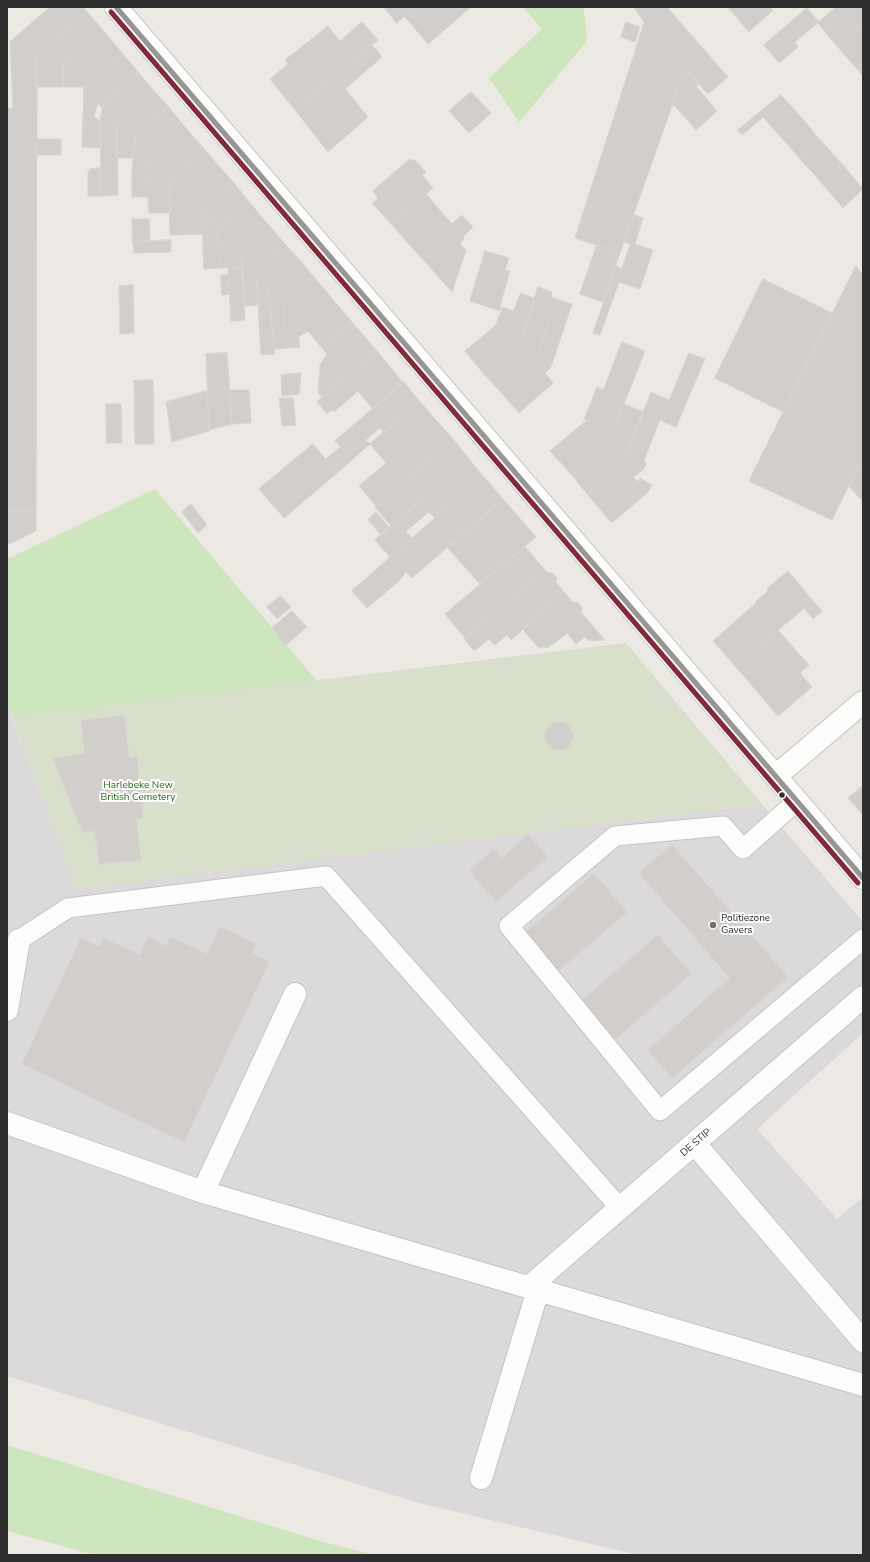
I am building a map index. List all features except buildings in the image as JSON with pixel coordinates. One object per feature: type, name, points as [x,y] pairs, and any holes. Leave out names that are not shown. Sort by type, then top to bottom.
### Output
[{"type":"street","points":[[116,7],[863,878]]},
{"type":"street","points":[[776,776],[863,702]]},
{"type":"street","points":[[7,1010],[18,940]]},
{"type":"street","points":[[203,1192],[295,994]]},
{"type":"street","name":"DE STIP","points":[[533,1289],[620,1208],[863,997]]},
{"type":"street","points":[[7,1123],[203,1192],[863,1385]]},
{"type":"street","points":[[695,1144],[863,1341]]},
{"type":"street","points":[[481,1478],[533,1289]]},
{"type":"lane","points":[[797,801],[743,849],[723,826],[615,836],[509,926],[660,1111],[863,939]]},
{"type":"lane","points":[[18,940],[68,908],[326,876],[620,1208]]},
{"type":"shaded area","points":[[7,705],[77,889],[762,804],[863,922],[863,1033],[757,1129],[837,1219],[863,1197],[863,1555],[638,1555],[419,1503],[7,1376]]},
{"type":"green space","points":[[523,7],[582,7],[584,10],[587,41],[519,122],[489,78],[542,29]]},
{"type":"green space","points":[[155,489],[317,681],[12,717],[7,705],[7,559]]},
{"type":"green space","name":"Harlebeke New British Cemetery","points":[[626,643],[762,804],[77,889],[12,717]]},
{"type":"green space","points":[[7,1445],[327,1543],[375,1555],[95,1555],[7,1531]]},
{"type":"transit line","points":[[116,7],[863,878]]},
{"type":"transit line","points":[[111,12],[858,883]]},
{"type":"place","name":"Politiezone Gavers","points":[[713,925]]}]
